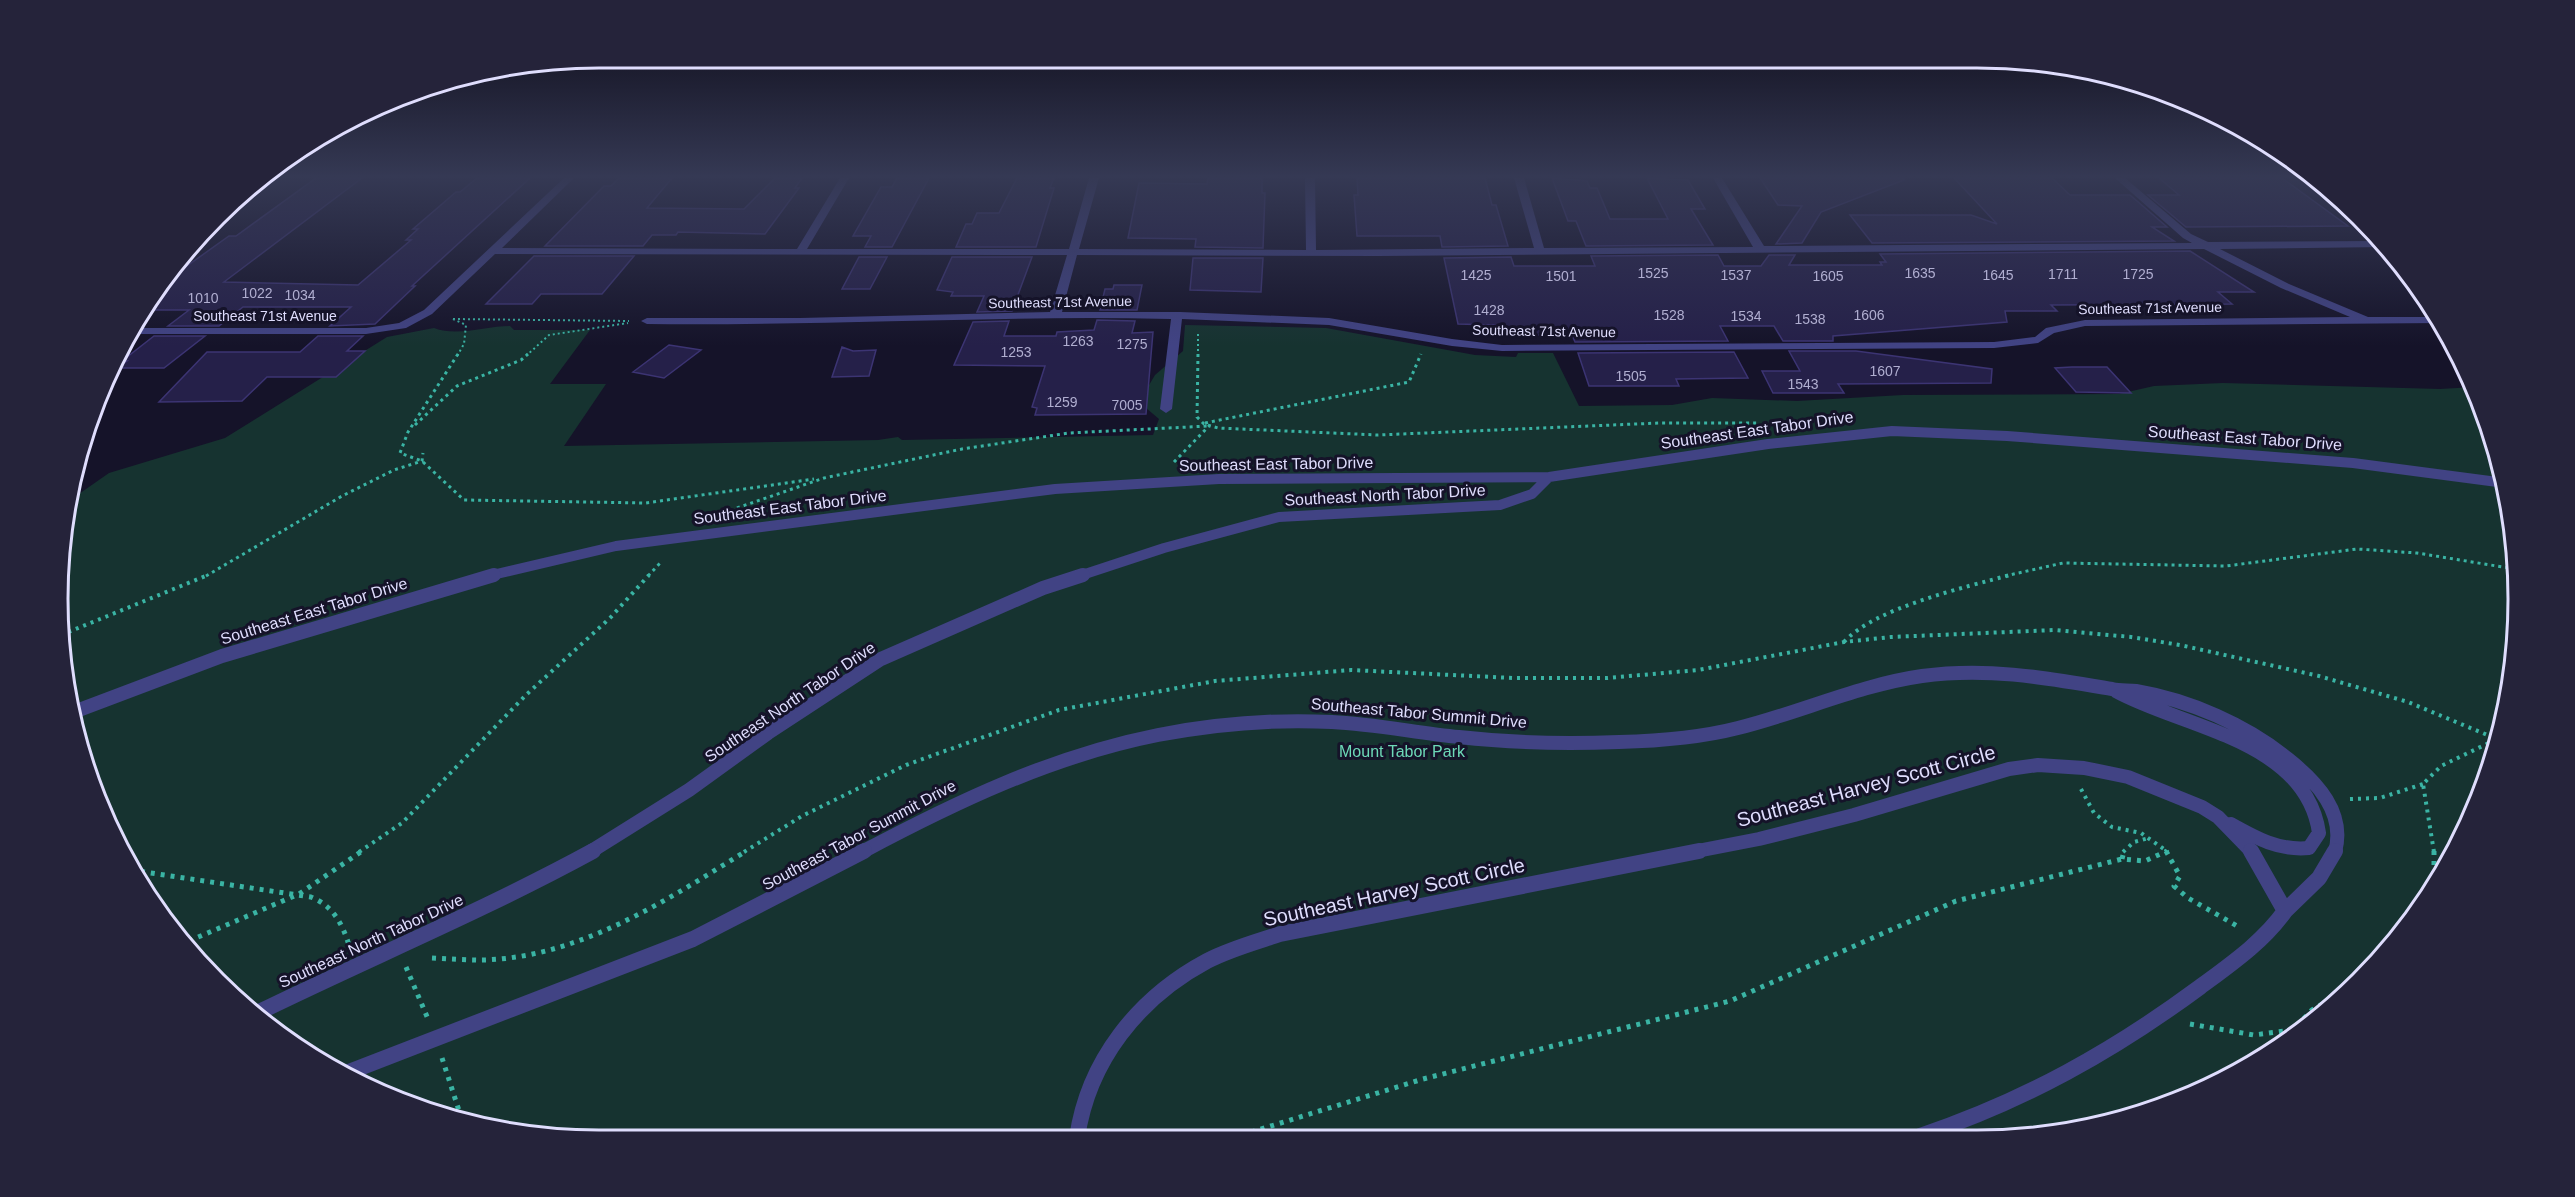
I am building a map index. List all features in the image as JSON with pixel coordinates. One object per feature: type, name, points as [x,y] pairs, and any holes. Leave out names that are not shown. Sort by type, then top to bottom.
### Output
[{"type":"street","points":[[493,251],[511,234]]},
{"type":"street","points":[[800,252],[811,234]]},
{"type":"street","points":[[1055,315],[1078,234]]},
{"type":"street","points":[[1311,234],[1311,253]]},
{"type":"street","points":[[1535,234],[1540,250]]},
{"type":"street","points":[[1751,234],[1760,249]]},
{"type":"street","points":[[2184,234],[2285,286],[2366,321]]},
{"type":"street","points":[[493,251],[1311,253],[2372,244]]},
{"type":"street","name":"Southeast 71st Avenue","points":[[140,331],[366,331],[402,326],[426,314],[493,251]]},
{"type":"street","name":"Southeast 71st Avenue","points":[[647,321],[734,322],[1055,315],[1328,321],[1436,340],[1502,348],[1994,345],[2038,340],[2050,330],[2085,322],[2428,320]]},
{"type":"street","points":[[1166,409],[1177,317]]},
{"type":"lane","name":"Southeast East Tabor Drive","points":[[80,710],[274,638],[425,594],[597,550],[1014,493],[1266,478],[1549,477],[1768,444],[1892,431],[2007,436],[2353,463],[2494,482]]},
{"type":"lane","name":"Southeast North Tabor Drive","points":[[263,1010],[378,954],[529,886],[594,850],[689,790],[768,733],[881,659],[1043,588],[1164,548],[1262,521],[1302,515],[1439,510],[1500,505],[1532,494],[1549,477]]},
{"type":"lane","name":"Southeast Tabor Summit Drive","points":[[355,1070],[693,939],[744,916],[929,815],[1046,766],[1129,741],[1196,729],[1290,721],[1377,725],[1476,739],[1516,742],[1680,738],[1751,726],[1873,687],[1948,672],[2036,675],[2115,690],[2134,691],[2256,735],[2286,754],[2320,791],[2337,819],[2339,838],[2333,857],[2321,876],[2285,911]]},
{"type":"lane","name":"Southeast Tabor Summit Drive","points":[[2115,690],[2131,700],[2212,729],[2263,753],[2291,777],[2309,800],[2319,833],[2309,848],[2287,849],[2264,842],[2218,817]]},
{"type":"lane","name":"Southeast Harvey Scott Circle","points":[[1078,1130],[1083,1104],[1108,1050],[1145,1006],[1198,966],[1222,954],[1280,934],[1759,839],[1854,815],[2022,766],[2084,768],[2128,777],[2174,794],[2218,817],[2253,854],[2285,911]]},
{"type":"lane","points":[[1937,1130],[2009,1104],[2114,1047],[2243,954],[2275,926],[2285,911]]},
{"type":"path","points":[[647,321],[453,318],[466,325],[464,344],[408,432],[400,453],[422,461],[464,500],[646,503],[824,478],[962,449],[1069,433],[1209,426],[1279,431],[1415,433],[1539,430],[1687,422],[1767,423]]},
{"type":"path","points":[[408,432],[457,386],[521,360],[549,335],[647,321]]},
{"type":"path","points":[[1192,327],[1199,336],[1197,417],[1209,426]]},
{"type":"path","points":[[1204,424],[1409,382],[1423,348],[1436,340]]},
{"type":"path","points":[[1152,483],[1209,426]]},
{"type":"path","points":[[422,461],[423,453]]},
{"type":"path","points":[[69,632],[196,582],[342,496],[394,470],[410,467],[422,461]]},
{"type":"path","points":[[730,510],[824,478]]},
{"type":"path","points":[[192,940],[299,894],[402,823],[527,694],[610,618],[686,537]]},
{"type":"path","points":[[2489,736],[2408,702],[2349,684],[2180,645],[2131,637],[2087,632],[2019,630],[1932,634],[1844,642],[1844,638],[1876,618],[2017,571],[2063,563],[2223,566],[2354,549],[2404,552],[2506,568]]},
{"type":"path","points":[[2346,799],[2380,798],[2423,784],[2441,766],[2487,744]]},
{"type":"path","points":[[2423,784],[2434,840],[2434,867]]},
{"type":"path","points":[[2083,794],[2094,813],[2112,826],[2141,833],[2167,851],[2178,866],[2180,876],[2174,886],[2188,898],[2242,928]]},
{"type":"path","points":[[2122,859],[2122,853],[2134,842],[2149,838]]},
{"type":"path","points":[[1258,1130],[1423,1079],[1731,1001],[1956,901],[2122,859],[2136,863],[2153,861],[2167,851]]},
{"type":"path","points":[[144,872],[299,894],[320,900],[335,913],[342,924],[351,951]]},
{"type":"path","points":[[401,956],[430,1023]]},
{"type":"path","points":[[2185,1024],[2254,1035],[2284,1031]]},
{"type":"path","points":[[441,1055],[459,1110]]},
{"type":"green space","name":"Mount Tabor Park","points":[[1185,325],[1326,328],[1475,355],[1516,357],[1518,353],[1553,353],[1579,406],[1672,405],[1712,398],[1797,401],[1903,395],[2119,394],[2154,386],[2223,383],[2440,389],[2464,388],[2479,428],[2497,495],[2503,529],[2508,598],[2503,668],[2489,736],[2479,769],[2453,833],[2418,894],[2376,949],[2327,998],[2300,1020],[2272,1040],[2211,1075],[2147,1101],[2114,1111],[2046,1125],[1976,1130],[598,1130],[529,1125],[461,1111],[395,1089],[333,1058],[275,1020],[223,974],[177,922],[139,864],[108,802],[86,736],[72,668],[69,633],[69,564],[78,495],[109,473],[225,438],[387,337],[434,328],[462,331],[510,326],[514,330],[590,330],[550,384],[606,384],[564,446],[878,440],[898,437],[902,440],[1153,435],[1159,419],[1139,402],[1155,375],[1183,351]]},
{"type":"building","points":[[239,234],[288,234],[224,282],[358,285],[411,240],[406,240],[413,234],[469,234],[412,286],[415,286],[375,324],[330,326],[351,307],[243,307],[219,326],[168,326],[189,310],[153,310],[177,275],[229,236]]},
{"type":"building","points":[[557,234],[677,234],[652,235],[643,246],[545,246]]},
{"type":"building","points":[[854,234],[899,234],[892,247],[865,247],[871,236],[853,236]]},
{"type":"building","points":[[962,234],[1040,234],[1036,247],[956,247]]},
{"type":"building","points":[[1129,234],[1264,234],[1263,248],[1195,247],[1196,239],[1128,238]]},
{"type":"building","points":[[1357,234],[1504,234],[1508,246],[1442,247],[1440,236],[1357,236]]},
{"type":"building","points":[[1581,234],[1706,234],[1713,245],[1586,246]]},
{"type":"building","points":[[1783,234],[1808,234],[1802,243],[1776,244]]},
{"type":"building","points":[[1865,234],[2163,234],[2174,241],[1872,243]]},
{"type":"building","points":[[2190,251],[2254,292],[2218,292],[2232,304],[2051,305],[2057,311],[2005,311],[2007,322],[1833,336],[1833,341],[1783,341],[1774,326],[1720,326],[1728,341],[1575,342],[1572,335],[1537,335],[1536,329],[1496,329],[1495,325],[1458,324],[1444,258],[1511,257],[1514,266],[1595,266],[1591,256],[1718,255],[1724,266],[1761,266],[1769,255],[1795,255],[1789,265],[1882,265],[1880,262],[1886,262],[1880,254]]},
{"type":"building","points":[[534,256],[634,256],[602,294],[541,294],[532,304],[486,304]]},
{"type":"building","points":[[859,257],[887,257],[870,289],[842,289]]},
{"type":"building","points":[[952,257],[1032,257],[1012,311],[977,312],[984,296],[951,296],[953,292],[937,290]]},
{"type":"building","points":[[1193,258],[1263,258],[1261,292],[1190,290]]},
{"type":"building","points":[[1114,285],[1142,285],[1137,310],[1100,310],[1105,289],[1113,289]]},
{"type":"building","points":[[1097,320],[1135,321],[1132,333],[1153,332],[1146,414],[1035,415],[1037,408],[1032,407],[1045,366],[954,365],[973,322],[1009,321],[1004,336],[1056,336],[1057,332],[1094,330]]},
{"type":"building","points":[[154,336],[205,336],[164,368],[120,368],[127,361],[124,361]]},
{"type":"building","points":[[318,336],[363,336],[347,351],[365,351],[336,377],[267,377],[242,401],[159,402],[207,352],[300,352]]},
{"type":"building","points":[[669,345],[701,350],[664,378],[633,372]]},
{"type":"building","points":[[842,347],[853,351],[876,350],[869,376],[832,377]]},
{"type":"building","points":[[1789,351],[1856,351],[1992,369],[1991,383],[1838,384],[1844,393],[1773,393],[1762,371],[1800,371]]},
{"type":"building","points":[[1734,352],[1748,378],[1676,379],[1679,386],[1589,386],[1578,353]]},
{"type":"building","points":[[2107,367],[2131,393],[2076,392],[2055,368]]}]
